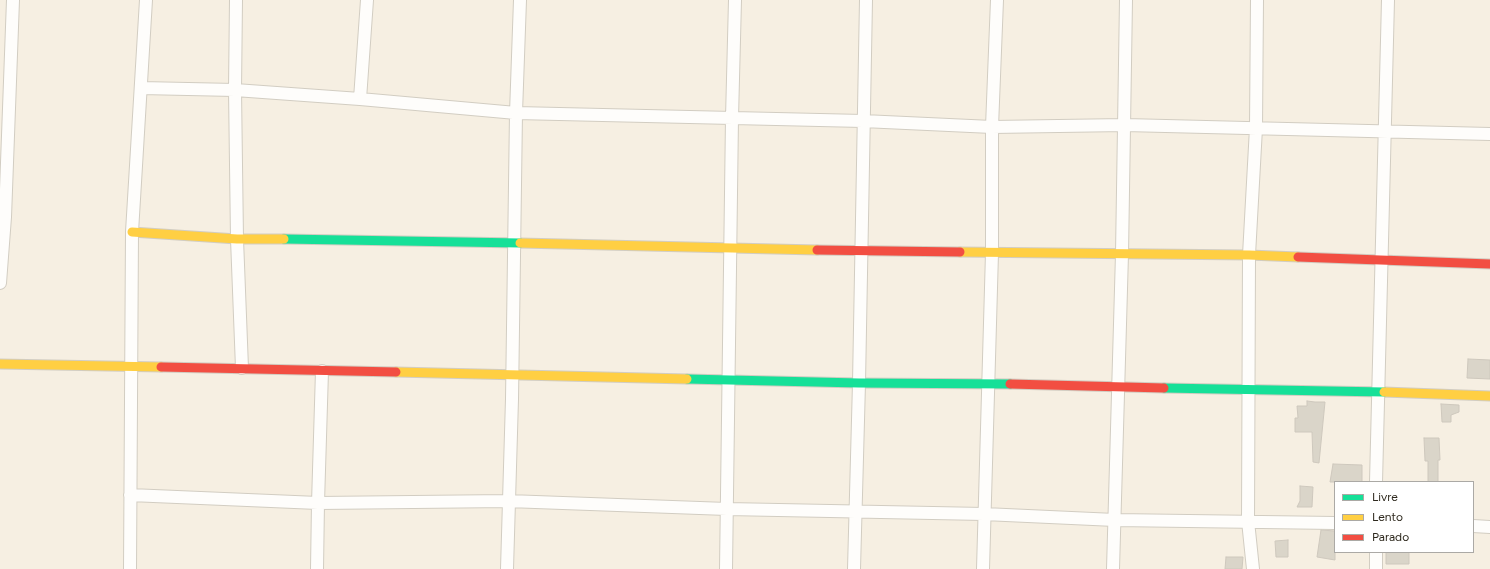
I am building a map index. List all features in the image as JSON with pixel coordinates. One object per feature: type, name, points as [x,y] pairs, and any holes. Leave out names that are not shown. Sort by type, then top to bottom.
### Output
[{"type":"street","points":[[0,283],[5,217],[13,0]]},
{"type":"street","points":[[130,569],[132,232],[146,0]]},
{"type":"street","points":[[236,0],[235,90],[237,239],[242,368]]},
{"type":"street","points":[[360,99],[367,0]]},
{"type":"street","points":[[507,569],[512,399],[516,113],[520,0]]},
{"type":"street","points":[[726,569],[735,0]]},
{"type":"street","points":[[854,569],[866,0]]},
{"type":"street","points":[[983,569],[992,253],[992,127],[997,0]]},
{"type":"street","points":[[1113,569],[1125,125],[1126,0]]},
{"type":"street","points":[[1253,569],[1248,521],[1249,255],[1256,128],[1258,0]]},
{"type":"street","points":[[1376,481],[1388,0]]},
{"type":"street","points":[[141,88],[235,90],[360,99],[516,113],[863,121],[992,127],[1125,125],[1490,134]]},
{"type":"street","points":[[132,232],[237,239],[515,243],[860,251],[1249,255],[1490,264]]},
{"type":"street","points":[[0,364],[242,368],[859,383],[988,384],[1379,392],[1490,396]]},
{"type":"street","points":[[317,569],[322,371]]},
{"type":"street","points":[[130,495],[318,502],[508,502],[855,512],[984,514],[1115,520],[1334,523]]},
{"type":"street","points":[[1474,526],[1490,527]]},
{"type":"street","points":[[1376,553],[1376,569]]},
{"type":"building","points":[[1468,359],[1490,360],[1490,379],[1467,378]]},
{"type":"building","points":[[1307,401],[1325,402],[1319,463],[1313,462],[1312,432],[1295,432],[1295,418],[1298,418],[1297,406],[1307,406]]},
{"type":"building","points":[[1441,404],[1459,405],[1459,412],[1451,415],[1451,422],[1442,422]]},
{"type":"building","points":[[1424,438],[1439,438],[1440,460],[1438,460],[1438,481],[1428,481],[1428,461],[1425,461]]},
{"type":"building","points":[[1333,464],[1362,465],[1362,481],[1330,482]]},
{"type":"building","points":[[1300,486],[1313,487],[1312,507],[1297,507],[1300,501]]},
{"type":"building","points":[[1321,530],[1334,531],[1335,560],[1317,557]]},
{"type":"building","points":[[1288,540],[1288,557],[1276,557],[1275,541]]},
{"type":"building","points":[[1386,553],[1409,553],[1409,564],[1386,564]]},
{"type":"building","points":[[1226,557],[1243,557],[1242,569],[1225,569]]},
{"type":"traffic: fast","points":[[284,239],[520,243]]},
{"type":"traffic: fast","points":[[687,379],[859,383],[1010,384]]},
{"type":"traffic: fast","points":[[1164,388],[1384,392]]},
{"type":"traffic: slow","points":[[132,232],[237,239],[284,239]]},
{"type":"traffic: slow","points":[[520,243],[817,250]]},
{"type":"traffic: slow","points":[[960,252],[1249,255],[1298,257]]},
{"type":"traffic: slow","points":[[0,364],[161,367]]},
{"type":"traffic: slow","points":[[396,372],[687,379]]},
{"type":"traffic: slow","points":[[1384,392],[1490,396]]},
{"type":"traffic: jam","points":[[817,250],[960,252]]},
{"type":"traffic: jam","points":[[1298,257],[1490,264]]},
{"type":"traffic: jam","points":[[161,367],[396,372]]},
{"type":"traffic: jam","points":[[1010,384],[1164,388]]}]
